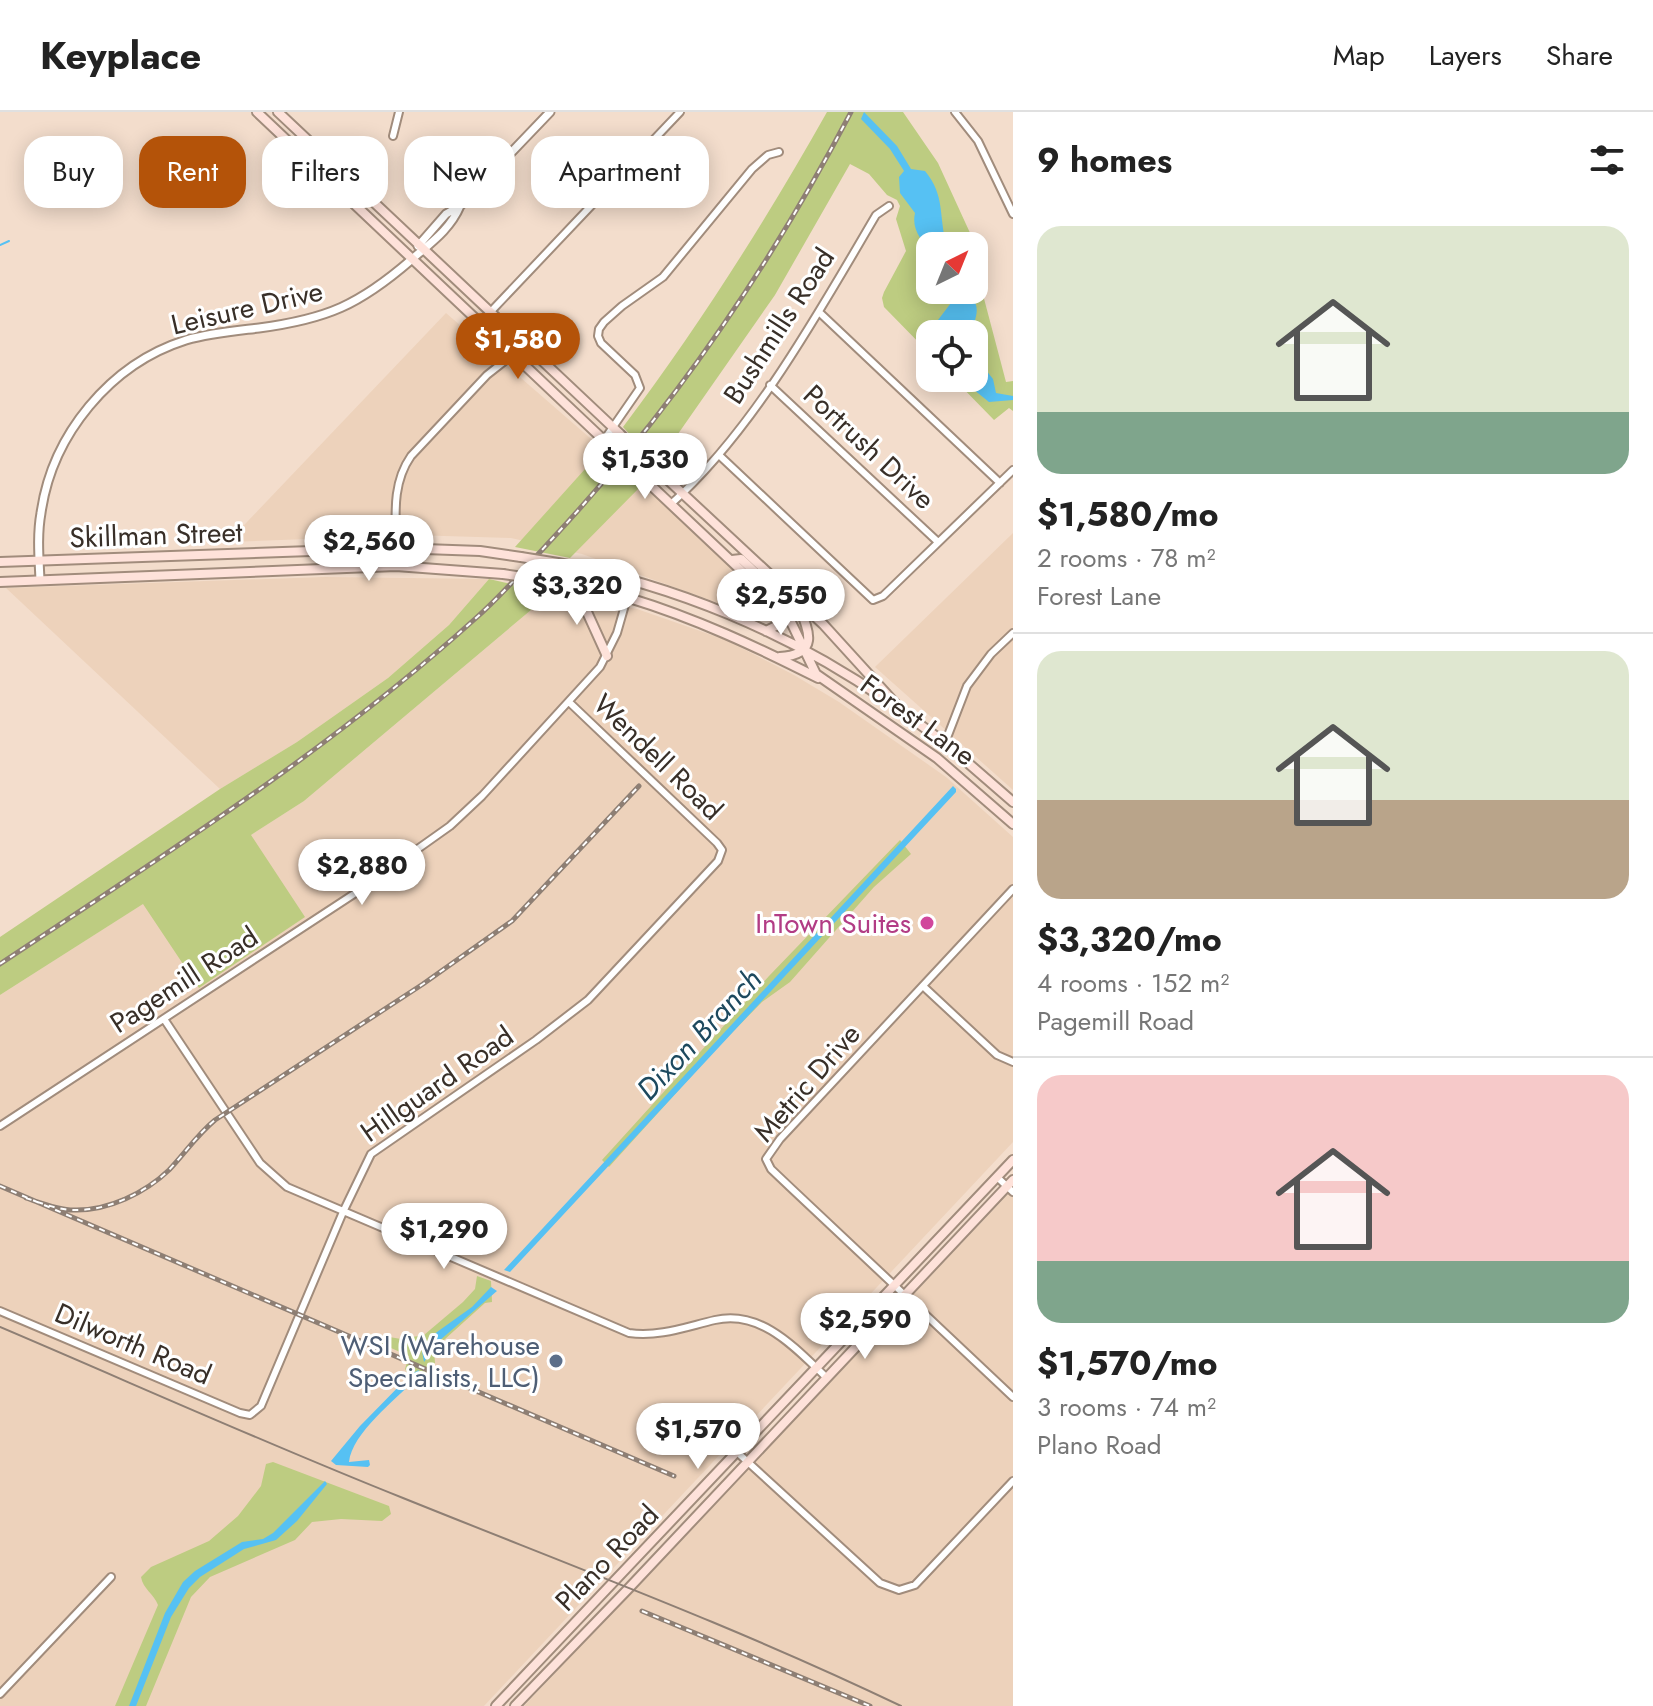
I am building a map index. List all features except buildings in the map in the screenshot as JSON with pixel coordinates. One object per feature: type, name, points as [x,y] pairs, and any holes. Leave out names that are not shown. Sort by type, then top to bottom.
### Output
[{"type":"main road","name":"Forest Lane","points":[[257,112],[783,610],[816,674],[937,758],[1013,824]]},
{"type":"main road","name":"Forest Lane","points":[[275,112],[823,624],[903,712],[945,743],[1013,802]]},
{"type":"main road","points":[[264,119],[275,112]]},
{"type":"main road","name":"Skillman Street","points":[[0,562],[397,548],[480,551],[558,563],[629,580],[693,601],[766,631],[847,675],[903,712]]},
{"type":"main road","points":[[478,571],[480,551]]},
{"type":"main road","points":[[219,554],[220,571]]},
{"type":"main road","points":[[732,560],[741,559],[757,574],[770,577]]},
{"type":"main road","name":"Skillman Street","points":[[0,582],[396,566],[503,574],[627,598],[700,624],[777,657],[825,682]]},
{"type":"main road","points":[[569,585],[582,601],[607,656]]},
{"type":"main road","points":[[777,657],[793,656],[804,651],[809,638],[796,600]]},
{"type":"main road","points":[[766,631],[780,624],[783,610]]},
{"type":"main road","points":[[937,758],[945,743]]},
{"type":"main road","name":"Plano Road","points":[[496,1706],[1013,1160]]},
{"type":"main road","name":"Plano Road","points":[[515,1706],[1011,1186]]},
{"type":"street","points":[[393,136],[399,112]]},
{"type":"street","name":"Leisure Drive","points":[[40,580],[41,513],[53,465],[84,412],[118,377],[150,356],[185,341],[209,334],[303,321],[339,310],[376,289],[412,259],[446,214],[460,206],[550,112]]},
{"type":"street","points":[[480,323],[680,112]]},
{"type":"street","points":[[955,112],[978,141],[1013,212]]},
{"type":"street","points":[[607,443],[611,427],[640,388],[635,375],[601,343],[599,329],[615,311],[663,277],[752,169],[768,155],[779,152]]},
{"type":"street","name":"Bushmills Road","points":[[671,504],[719,455],[819,312],[876,215],[889,206]]},
{"type":"street","points":[[819,312],[1000,483]]},
{"type":"street","points":[[396,566],[395,504],[401,471],[411,456],[487,375],[525,345]]},
{"type":"street","name":"Portrush Drive","points":[[770,385],[938,542]]},
{"type":"street","points":[[719,455],[873,600],[883,596],[1013,470]]},
{"type":"street","name":"Pagemill Road","points":[[0,1126],[357,892],[450,826],[569,702],[607,656],[627,598],[629,580]]},
{"type":"street","points":[[945,743],[967,686],[991,654],[1013,633]]},
{"type":"street","name":"Wendell Road","points":[[569,702],[717,843]]},
{"type":"street","name":"Hillguard Road","points":[[250,1415],[261,1406],[343,1212],[371,1154],[536,1040],[588,1000],[718,861],[722,850],[717,843]]},
{"type":"street","name":"Metric Drive","points":[[1013,889],[812,1105],[766,1159],[771,1169],[1013,1397]]},
{"type":"street","points":[[924,987],[997,1055],[1013,1062]]},
{"type":"street","points":[[164,1019],[260,1163],[287,1187],[629,1333],[666,1333],[719,1319],[755,1322],[783,1339],[827,1378]]},
{"type":"street","points":[[997,1177],[1011,1186]]},
{"type":"street","name":"Dilworth Road","points":[[0,1311],[250,1415]]},
{"type":"street","points":[[738,1453],[880,1583],[899,1590],[915,1585],[1013,1481]]},
{"type":"street","points":[[0,1694],[111,1577]]},
{"type":"shaded area","points":[[446,313],[643,484],[777,609],[771,622],[582,554],[511,538],[412,535],[228,542]]},
{"type":"shaded area","points":[[1013,533],[1013,790],[875,667]]},
{"type":"shaded area","points":[[324,577],[489,579],[449,625],[388,678],[297,742],[220,789],[6,588]]},
{"type":"shaded area","points":[[547,592],[637,609],[726,640],[794,675],[839,702],[946,777],[1013,837],[1013,1142],[484,1706],[0,1706],[0,995],[304,801],[531,610]]},
{"type":"shaded area","points":[[1013,1189],[1013,1706],[524,1706]]},
{"type":"green space","points":[[827,112],[903,112],[938,163],[970,232],[916,232],[916,304],[985,304],[1006,382],[1013,381],[1013,411],[1009,408],[994,420],[967,392],[988,392],[988,320],[916,320],[916,340],[884,307],[884,292],[906,251],[896,219],[900,206],[869,174],[850,164],[775,295],[657,464],[623,427],[705,312]]},
{"type":"green space","points":[[603,449],[643,484],[570,558],[515,547]]},
{"type":"green space","points":[[489,579],[547,592],[531,610],[304,801],[251,835],[305,917],[199,988],[143,904],[0,995],[0,937],[220,789],[297,742],[388,678],[449,625]]},
{"type":"green space","points":[[900,840],[911,854],[874,887],[790,982],[762,1002],[715,1050],[609,1167],[602,1160],[769,976]]},
{"type":"green space","points":[[477,1276],[491,1281],[492,1302],[485,1303],[434,1349],[435,1363],[415,1384],[405,1369],[409,1356],[364,1336],[372,1334],[401,1339],[424,1335],[475,1289]]},
{"type":"green space","points":[[273,1462],[389,1506],[391,1514],[382,1521],[341,1519],[312,1522],[295,1540],[210,1577],[191,1597],[146,1706],[115,1706],[158,1605],[141,1577],[151,1567],[209,1541],[238,1516],[261,1486],[266,1464]]},
{"type":"water","points":[[864,112],[897,146],[911,169],[925,171],[932,180],[939,198],[944,232],[917,232],[915,213],[900,193],[899,177],[904,171],[890,149],[861,119]]},
{"type":"water","points":[[950,304],[975,304],[977,308],[975,320],[938,320]]},
{"type":"water","points":[[988,373],[996,393],[1013,396],[1013,400],[989,402],[977,392],[988,392]]},
{"type":"water","points":[[953,786],[956,792],[510,1272],[504,1270]]},
{"type":"water","points":[[491,1287],[497,1291],[439,1341],[424,1362],[422,1351],[430,1337],[472,1307]]},
{"type":"water","points":[[419,1370],[416,1379],[366,1428],[352,1451],[349,1462],[369,1460],[370,1465],[336,1465],[331,1461],[360,1426],[411,1374]]},
{"type":"water","points":[[325,1481],[327,1484],[297,1521],[276,1540],[244,1549],[200,1577],[189,1588],[171,1617],[136,1706],[129,1706],[165,1613],[183,1582],[242,1542],[263,1539],[273,1533]]},
{"type":"waterway","points":[[0,245],[9,241]]},
{"type":"tram line","points":[[0,1327],[302,1457],[716,1624],[901,1706]]},
{"type":"railway","points":[[0,964],[304,757],[420,666],[496,599],[597,489],[678,388],[787,226],[851,112]]},
{"type":"railway","points":[[26,1198],[62,1209],[87,1210],[113,1204],[149,1186],[169,1170],[215,1120],[423,984],[512,921],[639,786]]},
{"type":"railway","points":[[0,1186],[674,1476]]},
{"type":"railway","points":[[642,1611],[870,1706]]},
{"type":"place","name":"InTown Suites","points":[[927,923]]},
{"type":"place","name":"WSI (Warehouse Specialists, LLC)","points":[[556,1361]]},
{"type":"water label","name":"Dixon Branch","points":[[699,1034]]}]
